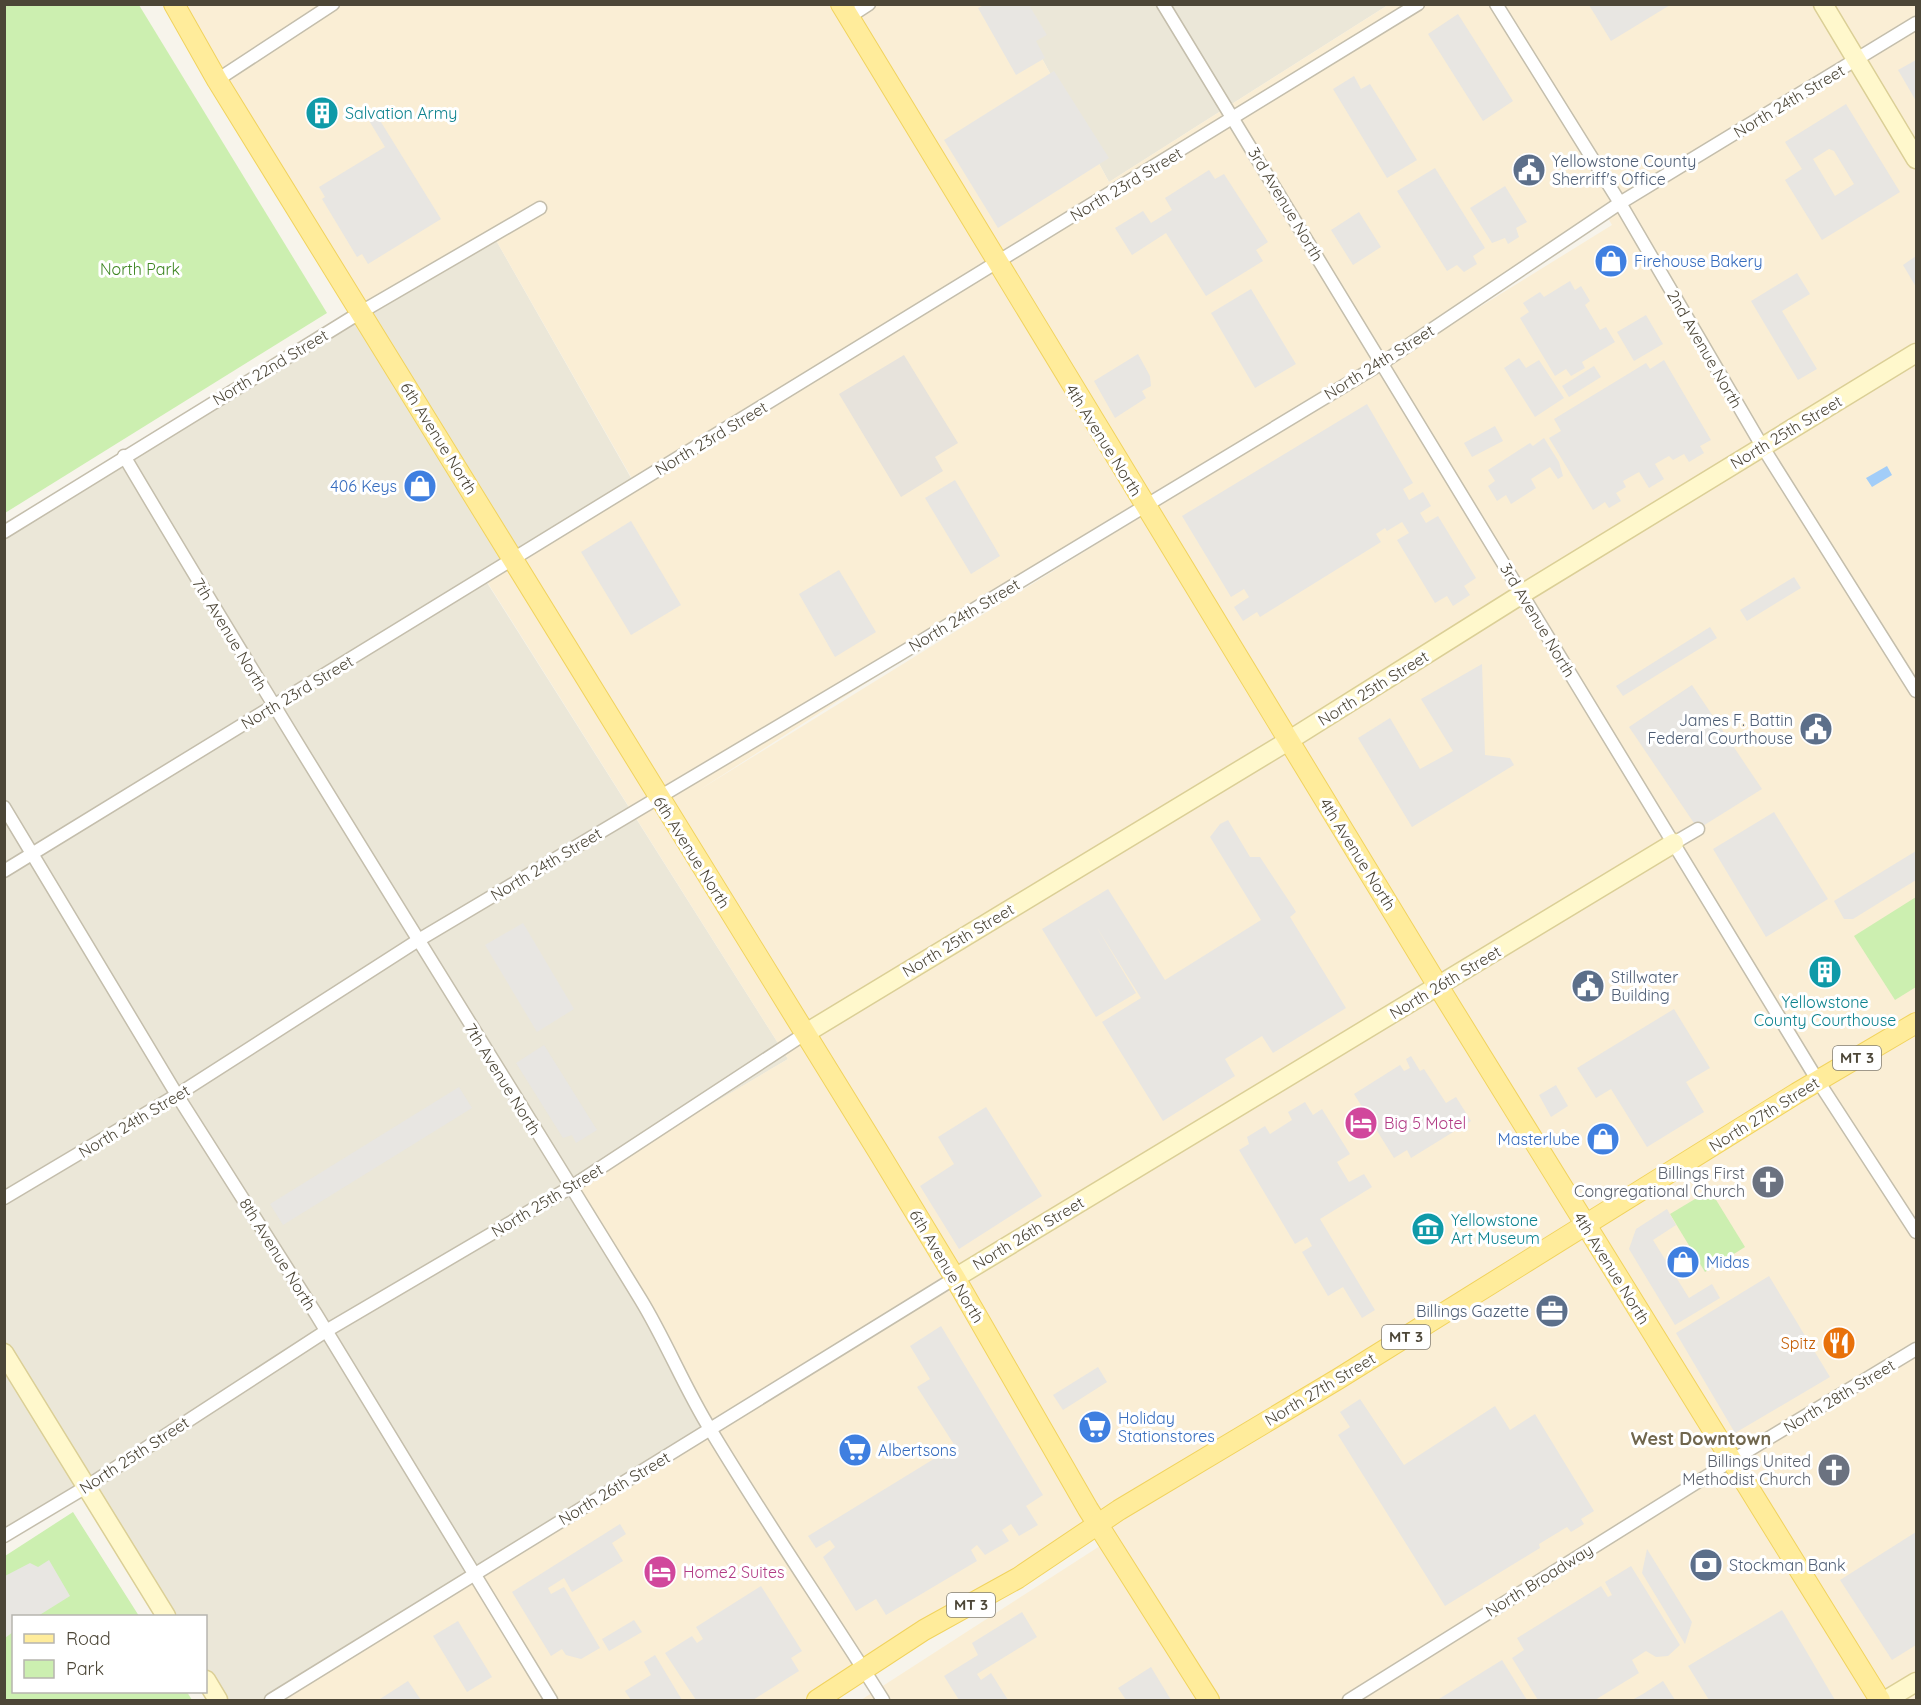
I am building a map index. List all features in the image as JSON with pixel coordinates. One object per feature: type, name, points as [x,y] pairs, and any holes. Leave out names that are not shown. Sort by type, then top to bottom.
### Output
[{"type":"main road","name":"6th Avenue North","points":[[174,4],[217,80],[956,1278],[1098,1525],[1209,1701]]},
{"type":"main road","name":"4th Avenue North","points":[[845,11],[1438,987],[1587,1224],[1880,1701]]},
{"type":"main road","name":"North 27th Street","points":[[817,1701],[924,1630],[1018,1578],[1098,1525],[1818,1081],[1917,1023]]},
{"type":"street","points":[[217,80],[333,4]]},
{"type":"street","points":[[845,11],[869,4]]},
{"type":"street","name":"3rd Avenue North","points":[[1163,4],[1818,1081],[1917,1232]]},
{"type":"street","name":"North 23rd Street","points":[[4,871],[1418,4]]},
{"type":"street","name":"2nd Avenue North","points":[[1496,4],[1620,203],[1762,446],[1917,691]]},
{"type":"street","points":[[1823,4],[1917,159]]},
{"type":"street","name":"North 24th Street","points":[[4,1198],[177,1095],[417,941],[1382,363],[1620,203],[1857,61],[1917,22]]},
{"type":"street","name":"North 22nd Street","points":[[4,532],[361,312],[540,208]]},
{"type":"street","name":"North 25th Street","points":[[4,1536],[86,1487],[326,1331],[571,1188],[806,1033],[1288,741],[1522,594],[1917,352]]},
{"type":"street","name":"7th Avenue North","points":[[124,456],[273,706],[644,1305],[710,1429],[784,1551],[883,1701]]},
{"type":"street","name":"8th Avenue North","points":[[4,807],[177,1095],[326,1331],[551,1701]]},
{"type":"street","name":"North 26th Street","points":[[271,1701],[956,1278],[1698,829]]},
{"type":"street","name":"North 28th Street","points":[[1731,1461],[1917,1349]]},
{"type":"street","points":[[4,1353],[165,1615]]},
{"type":"street","name":"North Broadway","points":[[1348,1701],[1731,1461]]},
{"type":"street","points":[[207,1682],[218,1701]]},
{"type":"street","points":[[1886,1701],[1917,1682]]},
{"type":"shaded area","points":[[179,5],[1013,5],[1109,182],[1388,5],[1916,5],[1916,1700],[1208,1700],[1098,1525],[814,1700],[271,1700],[710,1429],[571,1187],[788,1059],[484,577],[635,484],[493,235],[361,312]],"holes":[[[1605,213],[1612,225],[696,792]]]},
{"type":"shaded area","points":[[984,5],[1029,5],[1047,35],[1036,41],[1045,58],[1016,75],[978,8]]},
{"type":"shaded area","points":[[1013,5],[1388,5],[1109,182]]},
{"type":"shaded area","points":[[1589,5],[1670,5],[1611,41]]},
{"type":"shaded area","points":[[1458,14],[1513,101],[1483,121],[1428,34]]},
{"type":"shaded area","points":[[1916,60],[1916,101],[1898,70]]},
{"type":"shaded area","points":[[1054,71],[1109,158],[998,228],[944,140]]},
{"type":"shaded area","points":[[1354,76],[1361,89],[1370,84],[1417,160],[1387,178],[1333,89]]},
{"type":"shaded area","points":[[1846,104],[1900,192],[1822,240],[1785,180],[1802,169],[1785,142]],"holes":[[[1829,149],[1834,151],[1854,184],[1835,196],[1813,159]]]},
{"type":"shaded area","points":[[376,114],[441,219],[368,264],[362,254],[357,257],[322,199],[325,197],[319,187],[385,147],[368,119]]},
{"type":"shaded area","points":[[1435,168],[1485,248],[1473,256],[1477,264],[1464,272],[1457,265],[1447,271],[1397,191]]},
{"type":"shaded area","points":[[1209,170],[1215,179],[1224,174],[1268,242],[1256,250],[1263,261],[1206,296],[1166,233],[1132,255],[1115,228],[1143,211],[1151,223],[1172,210],[1165,198]]},
{"type":"shaded area","points":[[1505,186],[1527,222],[1516,228],[1519,237],[1508,244],[1505,238],[1492,243],[1470,208]]},
{"type":"shaded area","points":[[1359,212],[1381,247],[1353,265],[1331,230]]},
{"type":"shaded area","points":[[493,235],[635,485],[484,578],[788,1059],[572,1188],[710,1429],[271,1700],[219,1700],[207,1681],[207,1615],[166,1615],[5,1350],[5,535]]},
{"type":"shaded area","points":[[1916,256],[1916,287],[1903,265]]},
{"type":"shaded area","points":[[1797,273],[1810,294],[1782,311],[1817,369],[1798,380],[1751,301]]},
{"type":"shaded area","points":[[1570,281],[1575,290],[1581,286],[1590,301],[1585,305],[1600,330],[1606,327],[1615,342],[1582,362],[1585,368],[1571,376],[1566,369],[1555,376],[1520,318],[1529,312],[1523,303],[1540,292],[1544,297]]},
{"type":"shaded area","points":[[1251,289],[1296,364],[1255,388],[1211,313]]},
{"type":"shaded area","points":[[1646,315],[1663,344],[1634,361],[1617,332]]},
{"type":"shaded area","points":[[1138,354],[1150,376],[1151,386],[1142,391],[1146,398],[1115,418],[1094,381]]},
{"type":"shaded area","points":[[904,355],[958,443],[935,457],[943,471],[901,497],[839,394]]},
{"type":"shaded area","points":[[1519,358],[1526,368],[1539,360],[1564,398],[1535,417],[1504,368]]},
{"type":"shaded area","points":[[1664,360],[1711,440],[1700,446],[1704,453],[1689,462],[1684,454],[1673,460],[1669,456],[1655,464],[1664,479],[1649,488],[1639,472],[1623,481],[1626,487],[1616,493],[1621,501],[1609,508],[1605,502],[1593,510],[1549,438],[1561,431],[1554,419],[1646,363],[1650,369]]},
{"type":"shaded area","points":[[1594,366],[1601,377],[1569,397],[1562,386]]},
{"type":"shaded area","points":[[1367,404],[1413,483],[1403,489],[1409,500],[1423,492],[1431,506],[1420,513],[1426,523],[1438,516],[1476,578],[1464,586],[1470,595],[1453,606],[1447,596],[1435,603],[1397,540],[1409,533],[1402,522],[1387,531],[1385,528],[1376,534],[1381,542],[1260,617],[1257,612],[1243,621],[1234,607],[1249,597],[1244,589],[1231,597],[1182,516]]},
{"type":"shaded area","points":[[1495,426],[1503,441],[1472,457],[1464,443]]},
{"type":"shaded area","points":[[1544,438],[1559,462],[1563,476],[1558,479],[1550,467],[1531,479],[1536,488],[1511,504],[1506,495],[1497,501],[1488,486],[1495,481],[1488,470],[1530,443],[1533,446]]},
{"type":"shaded area","points":[[955,480],[1000,556],[971,574],[925,498]]},
{"type":"shaded area","points":[[631,521],[681,605],[631,635],[581,552]]},
{"type":"shaded area","points":[[839,570],[876,632],[835,657],[799,594]]},
{"type":"shaded area","points":[[1794,577],[1801,588],[1747,621],[1740,610]]},
{"type":"shaded area","points":[[1710,627],[1717,638],[1623,696],[1616,686]]},
{"type":"shaded area","points":[[1482,664],[1485,755],[1510,758],[1514,765],[1412,827],[1358,738],[1390,718],[1420,769],[1453,751],[1421,699]]},
{"type":"shaded area","points":[[1692,685],[1762,789],[1698,829],[1629,727]]},
{"type":"shaded area","points":[[1774,812],[1828,899],[1766,937],[1713,849]]},
{"type":"shaded area","points":[[1228,820],[1250,857],[1260,857],[1293,907],[1296,912],[1290,917],[1346,1008],[1273,1053],[1262,1036],[1225,1059],[1235,1076],[1163,1121],[1102,1022],[1141,998],[1096,926],[1136,993],[1096,1017],[1042,929],[1108,889],[1165,980],[1261,920],[1210,837],[1220,824]]},
{"type":"shaded area","points":[[1916,851],[1916,880],[1853,919],[1844,919],[1834,901]]},
{"type":"shaded area","points":[[523,923],[574,1009],[537,1032],[485,945]]},
{"type":"shaded area","points":[[1674,1009],[1710,1068],[1686,1082],[1704,1112],[1647,1147],[1611,1089],[1596,1098],[1577,1068]]},
{"type":"shaded area","points":[[544,1045],[597,1130],[576,1143],[572,1135],[563,1138],[516,1063]]},
{"type":"shaded area","points":[[1411,1056],[1420,1071],[1424,1069],[1446,1103],[1456,1097],[1471,1121],[1411,1158],[1407,1150],[1394,1158],[1354,1094],[1400,1065],[1404,1071],[1410,1068],[1406,1059]]},
{"type":"shaded area","points":[[1556,1085],[1568,1106],[1551,1117],[1539,1095]]},
{"type":"shaded area","points":[[459,1087],[472,1108],[283,1225],[270,1204]]},
{"type":"shaded area","points":[[1305,1102],[1313,1115],[1322,1109],[1350,1154],[1337,1162],[1349,1182],[1364,1174],[1372,1187],[1320,1219],[1375,1310],[1362,1318],[1343,1287],[1328,1296],[1302,1252],[1312,1246],[1307,1237],[1295,1244],[1239,1150],[1249,1144],[1247,1137],[1265,1126],[1270,1134],[1292,1120],[1288,1112]]},
{"type":"shaded area","points":[[986,1107],[1042,1196],[959,1249],[920,1186],[954,1164],[938,1137]]},
{"type":"shaded area","points":[[1667,1209],[1676,1225],[1653,1240],[1689,1298],[1712,1284],[1720,1298],[1675,1325],[1629,1249],[1636,1229]]},
{"type":"shaded area","points":[[1769,1276],[1830,1377],[1735,1433],[1676,1333]]},
{"type":"shaded area","points":[[941,1326],[1043,1495],[1026,1506],[1038,1525],[1019,1536],[1011,1524],[1002,1530],[1009,1541],[985,1555],[977,1545],[971,1550],[977,1561],[886,1615],[876,1599],[856,1611],[823,1557],[835,1547],[830,1540],[816,1548],[808,1536],[955,1446],[917,1387],[930,1379],[910,1346]]},
{"type":"shaded area","points":[[4,1352],[86,1487],[4,1538]]},
{"type":"shaded area","points":[[1098,1367],[1107,1382],[1063,1410],[1053,1395]]},
{"type":"shaded area","points":[[1360,1399],[1404,1465],[1495,1406],[1510,1430],[1535,1414],[1594,1511],[1581,1519],[1584,1524],[1571,1532],[1567,1527],[1539,1544],[1540,1548],[1445,1606],[1338,1435],[1350,1427],[1340,1412]]},
{"type":"shaded area","points":[[620,1524],[626,1534],[612,1543],[623,1561],[572,1592],[564,1578],[548,1588],[551,1594],[564,1587],[600,1648],[581,1659],[566,1655],[562,1649],[551,1656],[512,1592]]},
{"type":"shaded area","points":[[1916,1532],[1916,1645],[1892,1660],[1840,1580]]},
{"type":"shaded area","points":[[1103,1544],[1200,1700],[861,1700]]},
{"type":"shaded area","points":[[1647,1549],[1692,1622],[1685,1644],[1642,1573]]},
{"type":"shaded area","points":[[49,1560],[70,1596],[40,1615],[12,1615],[12,1633],[5,1638],[5,1576],[30,1563],[38,1567]]},
{"type":"shaded area","points":[[1631,1566],[1680,1645],[1668,1656],[1656,1657],[1646,1651],[1632,1660],[1639,1673],[1595,1700],[1538,1700],[1512,1658],[1524,1650],[1517,1638],[1601,1586],[1608,1597],[1612,1595],[1605,1582]]},
{"type":"shaded area","points":[[761,1586],[802,1651],[791,1658],[799,1671],[753,1700],[696,1700],[665,1653],[692,1636],[697,1643],[703,1639],[696,1627]]},
{"type":"shaded area","points":[[1782,1610],[1835,1700],[1709,1700],[1688,1666]]},
{"type":"shaded area","points":[[1022,1612],[1037,1637],[977,1674],[981,1680],[991,1673],[1008,1700],[959,1700],[944,1676],[978,1655],[972,1643]]},
{"type":"shaded area","points":[[634,1620],[642,1632],[609,1651],[602,1639]]},
{"type":"shaded area","points":[[458,1621],[492,1677],[467,1692],[433,1636]]},
{"type":"shaded area","points":[[655,1655],[682,1700],[631,1700],[625,1691],[651,1675],[644,1662]]},
{"type":"shaded area","points":[[1502,1660],[1527,1700],[1439,1699]]},
{"type":"shaded area","points":[[1151,1667],[1171,1700],[1126,1700],[1118,1688]]},
{"type":"shaded area","points":[[408,1681],[421,1700],[380,1700],[380,1699]]},
{"type":"shaded area","points":[[1663,1681],[1675,1700],[1632,1700],[1643,1694]]},
{"type":"green space","name":"North Park","points":[[5,4],[139,5],[327,313],[5,513]]},
{"type":"green space","points":[[1916,897],[1916,987],[1895,1000],[1854,936]]},
{"type":"green space","points":[[1710,1190],[1745,1247],[1705,1272],[1670,1214]]},
{"type":"green space","points":[[73,1512],[138,1615],[12,1615],[12,1693],[188,1693],[192,1700],[5,1700],[5,1556]]},
{"type":"water","points":[[1887,466],[1892,475],[1872,487],[1866,478]]},
{"type":"place","name":"Salvation Army","points":[[322,113]]},
{"type":"place","name":"Yellowstone County Sherriff's Office","points":[[1529,170]]},
{"type":"place","name":"Firehouse Bakery","points":[[1611,261]]},
{"type":"place","name":"406 Keys","points":[[420,486]]},
{"type":"place","name":"James F. Battin Federal Courthouse","points":[[1816,729]]},
{"type":"place","name":"Yellowstone County Courthouse","points":[[1825,972]]},
{"type":"place","name":"Stillwater Building","points":[[1588,986]]},
{"type":"place","name":"Big 5 Motel","points":[[1361,1123]]},
{"type":"place","name":"Masterlube","points":[[1603,1139]]},
{"type":"place","name":"Billings First Congregational Church","points":[[1768,1182]]},
{"type":"place","name":"Yellowstone Art Museum","points":[[1428,1229]]},
{"type":"place","name":"Midas","points":[[1683,1262]]},
{"type":"place","name":"Billings Gazette","points":[[1552,1311]]},
{"type":"place","name":"Spitz","points":[[1839,1343]]},
{"type":"place","name":"Holiday Stationstores","points":[[1095,1427]]},
{"type":"place","name":"Albertsons","points":[[855,1450]]},
{"type":"place","name":"Billings United Methodist Church","points":[[1834,1470]]},
{"type":"place","name":"Stockman Bank","points":[[1706,1565]]},
{"type":"place","name":"Home2 Suites","points":[[660,1572]]},
{"type":"district","name":"West Downtown","points":[[1701,1439]]}]
